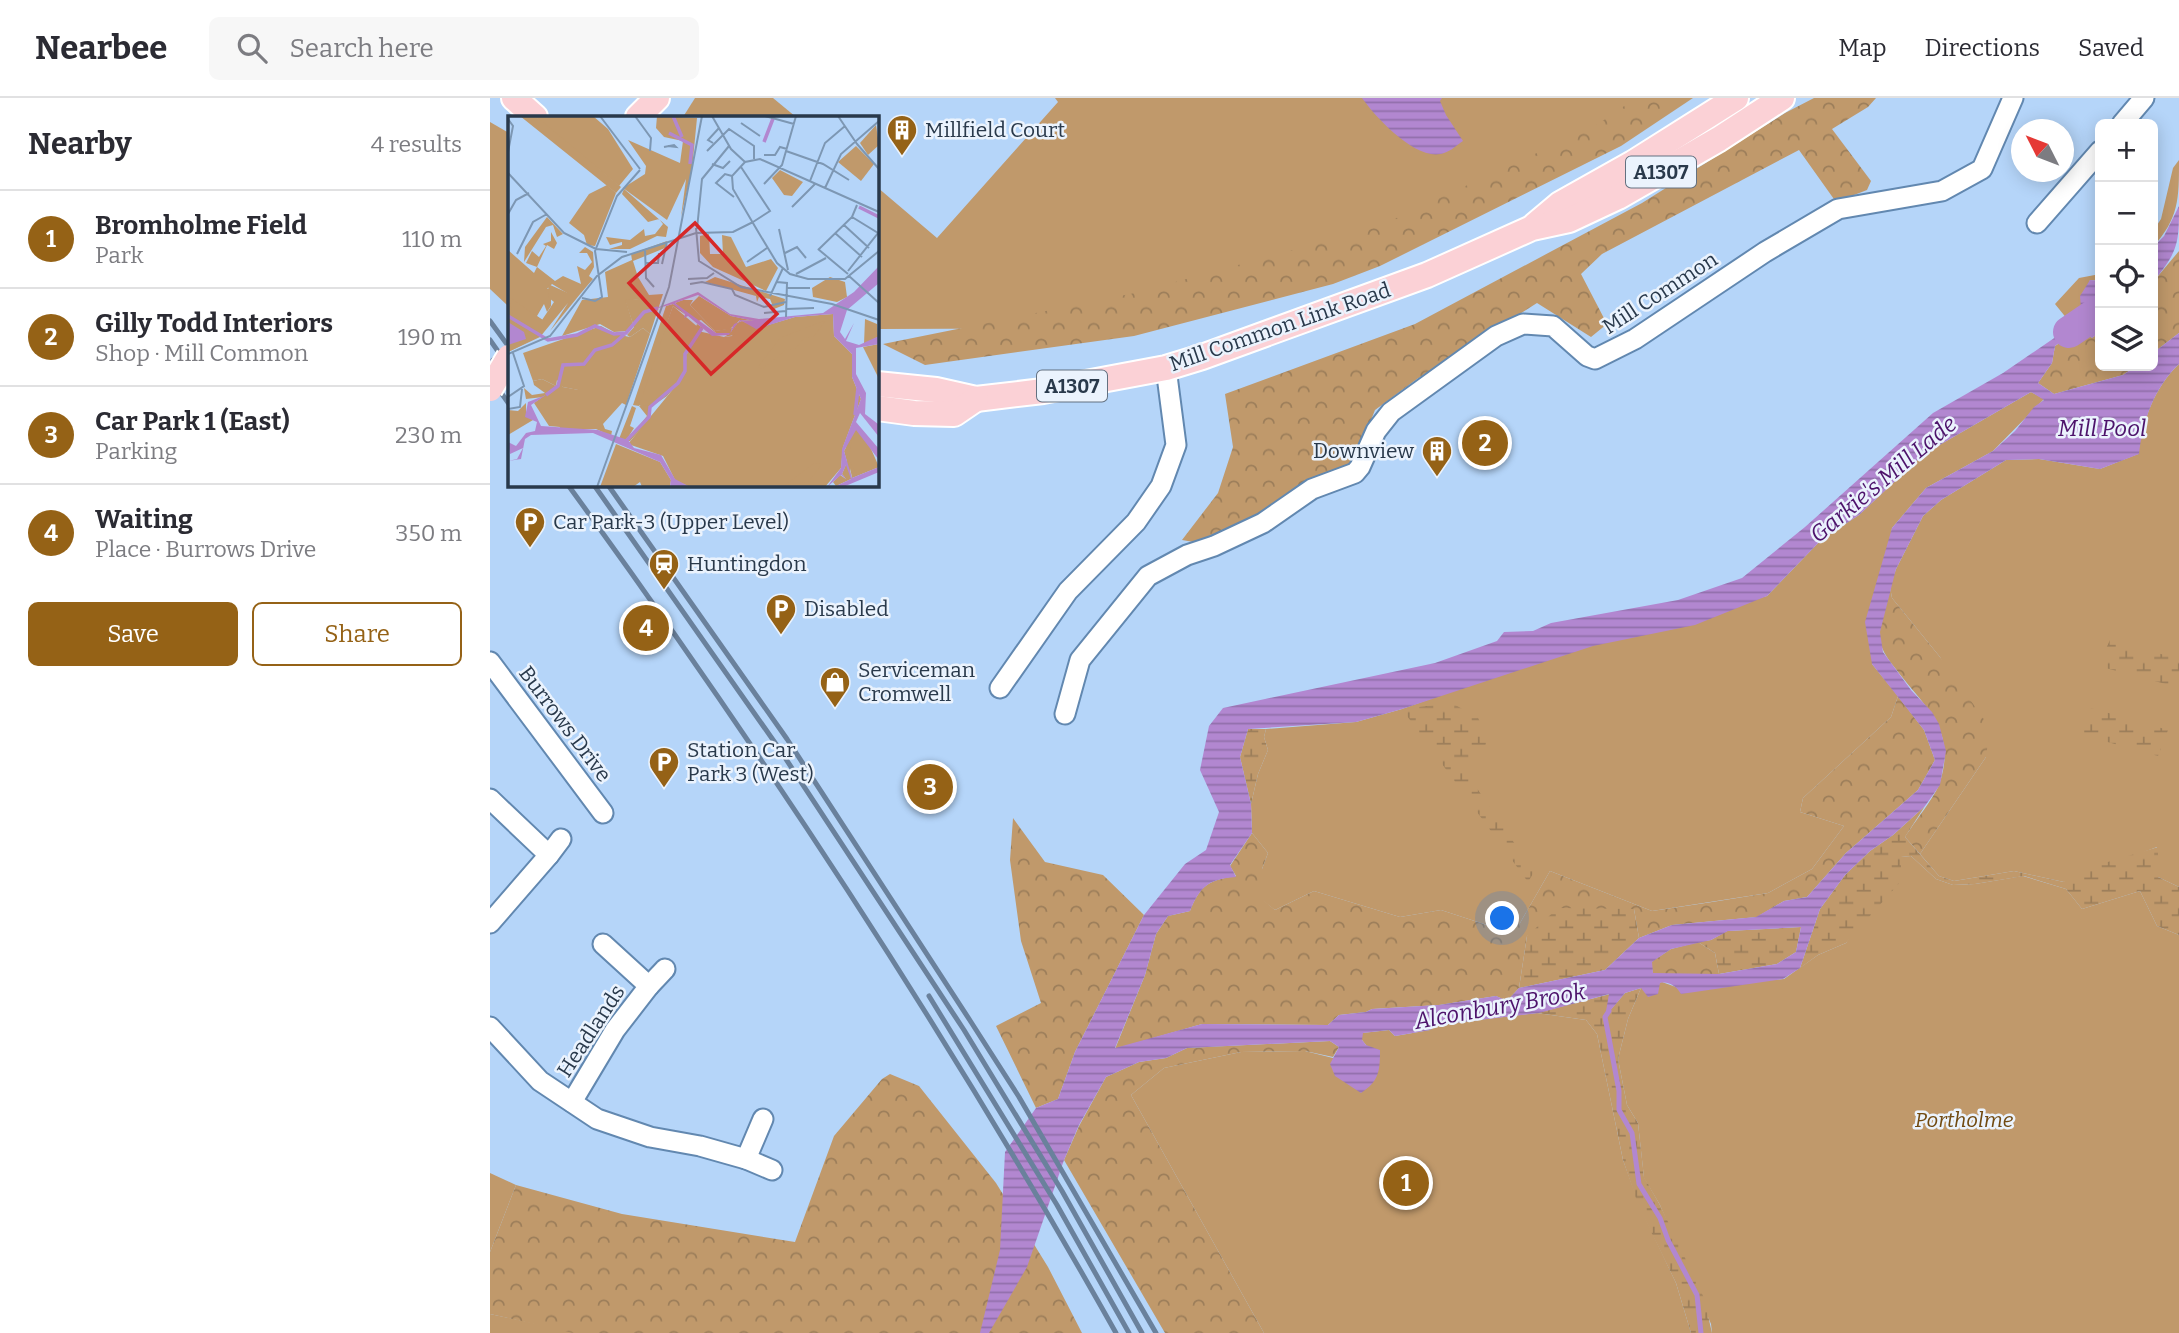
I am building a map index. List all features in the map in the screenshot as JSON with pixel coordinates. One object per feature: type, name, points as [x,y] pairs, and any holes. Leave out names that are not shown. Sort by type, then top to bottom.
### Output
[{"type":"main road","points":[[514,98],[535,116]]},
{"type":"main road","points":[[639,116],[657,98]]},
{"type":"main road","points":[[661,116],[667,98]]},
{"type":"main road","name":"Mill Common Link Road","points":[[1532,228],[1560,204],[1633,163],[1736,98]]},
{"type":"main road","name":"Mill Common Link Road","points":[[878,385],[936,390],[976,399],[1043,391],[1166,368],[1336,310],[1427,275],[1532,228],[1569,220],[1618,197],[1719,139],[1782,98]]},
{"type":"main road","points":[[490,388],[508,360]]},
{"type":"main road","name":"Mill Common Link Road","points":[[878,408],[954,414],[976,399]]},
{"type":"street","name":"Mill Common","points":[[1065,714],[1080,660],[1112,617],[1148,576],[1168,564],[1263,523],[1312,489],[1355,473],[1376,431],[1391,412],[1496,336],[1523,324],[1553,326],[1587,356],[1595,359],[1635,339],[1765,252],[1838,209],[1942,191],[1982,169],[2014,98]]},
{"type":"street","points":[[2126,119],[2144,98]]},
{"type":"street","points":[[2037,223],[2095,157]]},
{"type":"street","points":[[1000,688],[1068,591],[1136,522],[1161,486],[1177,445],[1166,368]]},
{"type":"street","name":"Burrows Drive","points":[[490,662],[603,813]]},
{"type":"street","points":[[490,799],[549,855]]},
{"type":"street","points":[[490,923],[561,839]]},
{"type":"street","name":"Headlands","points":[[603,944],[649,986]]},
{"type":"street","name":"Headlands","points":[[572,1102],[615,1030],[665,970]]},
{"type":"street","points":[[490,1027],[540,1082],[597,1119],[650,1137],[700,1146],[746,1159],[772,1170]]},
{"type":"street","points":[[746,1159],[763,1119]]},
{"type":"green space","points":[[695,98],[773,98],[795,116],[684,116]]},
{"type":"green space","points":[[1055,98],[1682,98],[1618,141],[1103,328],[878,329],[878,188],[937,238],[1058,102]]},
{"type":"green space","points":[[1636,98],[1693,98],[1621,146],[1380,266],[1333,284],[1134,336],[925,365],[883,344],[1135,293],[1377,227],[1595,126]]},
{"type":"green space","points":[[1814,98],[1876,98],[1868,107],[1832,129],[1871,181],[1867,190],[1836,202],[1799,150],[1602,254],[1581,274],[1607,324],[1591,337],[1537,303],[1417,379],[1375,410],[1353,465],[1307,480],[1263,512],[1205,544],[1182,540],[1218,493],[1233,447],[1225,394],[1415,324],[1642,203],[1785,113]]},
{"type":"green space","points":[[490,122],[508,132],[508,304],[490,289]]},
{"type":"green space","points":[[2179,160],[2176,207],[2168,227],[2158,241],[2158,224],[2173,168]]},
{"type":"green space","points":[[2179,251],[2179,333],[2158,349],[2158,308],[2158,276]]},
{"type":"green space","points":[[2095,275],[2095,280],[2090,280],[2072,325],[2055,304],[2079,278]]},
{"type":"green space","points":[[2079,330],[2084,331],[2092,338],[2095,336],[2095,371],[2129,371],[2123,375],[2054,394],[2038,383],[2052,363],[2055,346]]},
{"type":"green space","points":[[2179,364],[2179,887],[2158,877],[2157,847],[2064,882],[2014,871],[1954,881],[1939,876],[1920,854],[1986,757],[1940,657],[1892,598],[1890,587],[1896,569],[1923,516],[1941,500],[2006,460],[2039,459],[2100,469],[2138,454],[2143,429],[2156,394]]},
{"type":"green space","points":[[2031,392],[2044,399],[1993,451],[1926,488],[1892,528],[1872,664],[1898,696],[1891,717],[1803,798],[1800,812],[1844,826],[1812,869],[1768,893],[1652,911],[1550,871],[1520,923],[1490,926],[1441,910],[1400,917],[1314,891],[1275,910],[1262,900],[1262,869],[1268,853],[1252,833],[1251,804],[1258,774],[1268,750],[1264,737],[1266,729],[1356,722],[1402,709],[1568,650],[1767,596],[1822,539],[1859,515],[1924,454]]},
{"type":"green space","points":[[1890,587],[1892,598],[1940,657],[1990,728],[1986,757],[1920,854],[1905,837],[1938,787],[1944,763],[1944,747],[1935,719],[1884,653],[1879,635],[1880,624]]},
{"type":"green space","points":[[2110,640],[2179,659],[2177,687],[2098,666]]},
{"type":"green space","points":[[1898,696],[1924,730],[1935,760],[1918,790],[1846,853],[1807,897],[1784,901],[1757,917],[1672,925],[1639,938],[1634,909],[1527,936],[1519,988],[1507,1001],[1496,996],[1439,1005],[1372,1009],[1339,1015],[1328,1025],[1202,1024],[1115,1049],[1145,975],[1156,934],[1168,916],[1190,911],[1207,885],[1236,876],[1230,866],[1252,833],[1268,853],[1262,869],[1262,899],[1275,910],[1314,891],[1400,917],[1441,910],[1490,926],[1520,923],[1550,871],[1652,911],[1768,893],[1812,869],[1844,826],[1800,812],[1803,798],[1891,717]]},
{"type":"green space","points":[[1452,703],[1478,718],[1490,741],[1461,765],[1534,872],[1528,882],[1402,709]]},
{"type":"green space","points":[[2091,708],[2168,730],[2158,756],[2079,734]]},
{"type":"green space","points":[[1248,729],[1266,729],[1264,737],[1268,750],[1258,774],[1251,804],[1240,757]]},
{"type":"green space","points":[[1925,806],[1905,837],[1939,876],[1954,881],[2014,871],[2064,882],[2071,873],[2158,847],[2158,877],[2179,887],[2179,935],[2157,926],[2140,891],[2082,909],[2066,889],[2024,876],[1953,885],[1936,879],[1911,856],[1901,857],[1901,881],[1846,943],[1818,955],[1800,968],[1820,909],[1845,875]]},
{"type":"green space","points":[[1013,818],[1045,862],[1103,875],[1144,915],[1075,1052],[1058,1099],[1036,1108],[996,1026],[1041,1003],[1021,941],[1010,860]]},
{"type":"green space","name":"Portholme","points":[[1911,856],[1936,879],[1953,885],[2023,876],[2066,889],[2082,909],[2140,891],[2157,926],[2179,935],[2179,1333],[1712,1333],[1711,1324],[1660,1205],[1644,1178],[1638,1123],[1627,1105],[1618,1059],[1628,1019],[1641,988],[1662,982],[1676,987],[1784,979],[1818,955],[1846,943],[1900,857]]},
{"type":"green space","points":[[1558,908],[1634,909],[1639,938],[1605,970],[1519,988],[1527,936]]},
{"type":"green space","points":[[1801,927],[1796,952],[1777,964],[1719,974],[1715,953],[1698,942],[1711,940],[1727,931]]},
{"type":"green space","points":[[1698,942],[1715,953],[1719,974],[1653,974],[1651,962],[1671,949]]},
{"type":"green space","points":[[1641,988],[1628,1019],[1618,1059],[1627,1105],[1638,1123],[1644,1177],[1704,1298],[1712,1333],[1691,1333],[1676,1283],[1639,1207],[1623,1160],[1597,1034],[1586,1020],[1537,1013],[1610,994],[1606,1015],[1625,993]]},
{"type":"green space","points":[[1537,1013],[1586,1020],[1597,1034],[1623,1160],[1640,1207],[1676,1283],[1691,1333],[1264,1333],[1131,1095],[1164,1068],[1241,1052],[1305,1051],[1333,1058],[1366,1045],[1362,1040],[1362,1033],[1389,1030],[1395,1036],[1430,1030],[1436,1025]]},
{"type":"green space","points":[[1330,1041],[1339,1047],[1333,1057],[1305,1051],[1241,1052],[1164,1068],[1131,1095],[1264,1333],[1165,1333],[1064,1160],[1106,1077],[1139,1062],[1166,1058],[1187,1048]]},
{"type":"green space","points":[[890,1074],[919,1086],[996,1183],[1048,1267],[1082,1333],[573,1333],[490,1314],[490,1252],[516,1185],[622,1214],[795,1242],[834,1136],[882,1079]]},
{"type":"green space","points":[[490,1173],[516,1185],[490,1252]]},
{"type":"green space","points":[[490,1314],[580,1333],[490,1333]]},
{"type":"water","points":[[1362,98],[1442,98],[1440,101],[1446,115],[1463,141],[1444,153],[1422,151],[1387,127]]},
{"type":"water","points":[[2179,206],[2175,247],[2168,263],[2158,276],[2158,242],[2164,236]]},
{"type":"water","points":[[2090,280],[2095,280],[2095,336],[2092,338],[2084,331],[2074,331],[2070,327],[2081,308],[2080,296]]},
{"type":"water","points":[[2063,332],[2068,336],[2055,346],[2052,363],[2038,383],[2054,394],[2123,375],[2129,371],[2158,371],[2158,349],[2179,333],[2179,364],[2163,383],[2151,405],[2139,454],[2100,469],[2039,459],[2006,460],[1941,500],[1923,516],[1896,569],[1880,632],[1883,652],[1939,724],[1946,751],[1940,785],[1925,806],[1845,875],[1820,909],[1800,968],[1783,979],[1681,994],[1672,985],[1660,983],[1658,994],[1648,997],[1641,988],[1625,993],[1605,1017],[1609,994],[1539,1013],[1436,1025],[1430,1030],[1395,1036],[1389,1030],[1363,1033],[1362,1040],[1366,1045],[1380,1050],[1380,1057],[1375,1080],[1361,1093],[1335,1076],[1330,1064],[1339,1047],[1330,1041],[1187,1048],[1166,1058],[1139,1062],[1106,1077],[1079,1125],[1064,1160],[1027,1267],[989,1333],[980,1333],[1000,1250],[1005,1152],[1036,1108],[1058,1099],[1075,1052],[1144,915],[1185,864],[1206,850],[1219,812],[1200,770],[1209,726],[1223,708],[1435,663],[1497,641],[1504,632],[1533,631],[1551,623],[1678,600],[1742,578],[1805,527],[1933,413],[2003,373]],"holes":[[[2031,392],[2044,400],[2034,407],[2015,431],[1993,451],[1926,488],[1892,528],[1865,622],[1872,664],[1924,730],[1935,760],[1918,790],[1846,853],[1807,897],[1784,901],[1756,917],[1672,925],[1639,938],[1605,970],[1519,988],[1507,1001],[1496,996],[1439,1005],[1372,1009],[1339,1015],[1328,1025],[1202,1024],[1115,1048],[1145,975],[1156,934],[1168,916],[1190,911],[1198,895],[1212,882],[1236,877],[1230,865],[1252,833],[1251,804],[1240,757],[1248,729],[1356,722],[1593,646],[1695,625],[1767,596],[1822,539],[1859,515],[1924,454]],[[1801,927],[1796,952],[1777,964],[1719,974],[1653,973],[1652,962],[1671,949],[1711,940],[1728,931]]]},
{"type":"waterway","name":"Alconbury Brook","points":[[2069,332],[2095,314]]},
{"type":"waterway","points":[[1609,1011],[1605,1017],[1619,1091],[1619,1110],[1632,1133],[1639,1184],[1660,1218],[1668,1240],[1697,1295],[1701,1333]]},
{"type":"railway","points":[[490,321],[508,346]]},
{"type":"railway","points":[[490,340],[508,366]]},
{"type":"railway","points":[[493,360],[508,381]]},
{"type":"railway","points":[[490,377],[508,403]]},
{"type":"railway","points":[[569,486],[714,691],[854,901],[989,1115],[1116,1333]]},
{"type":"railway","points":[[595,486],[778,747],[964,1030],[1062,1191],[1142,1333]]},
{"type":"railway","points":[[609,486],[787,739],[971,1022],[1019,1097],[1156,1333]]},
{"type":"railway","points":[[929,996],[1057,1205],[1129,1333]]},
{"type":"place","name":"Millfield Court","points":[[902,157]]},
{"type":"place","name":"Gilly Todd Interiors","points":[[1485,443]]},
{"type":"place","name":"Downview","points":[[1437,478]]},
{"type":"place","name":"Car Park-3 (Upper Level)","points":[[530,549]]},
{"type":"place","name":"Huntingdon","points":[[664,591]]},
{"type":"place","name":"Waiting","points":[[646,628]]},
{"type":"place","name":"Disabled","points":[[781,636]]},
{"type":"place","name":"Serviceman Cromwell","points":[[835,709]]},
{"type":"place","name":"Car Park 1 (East)","points":[[930,787]]},
{"type":"place","name":"Station Car Park 3 (West)","points":[[664,789]]},
{"type":"place","name":"Bromholme Field","points":[[1406,1183]]},
{"type":"water label","name":"Mill Pool","points":[[2102,428]]},
{"type":"water label","name":"Garkie's Mill Lade","points":[[1883,479]]}]
